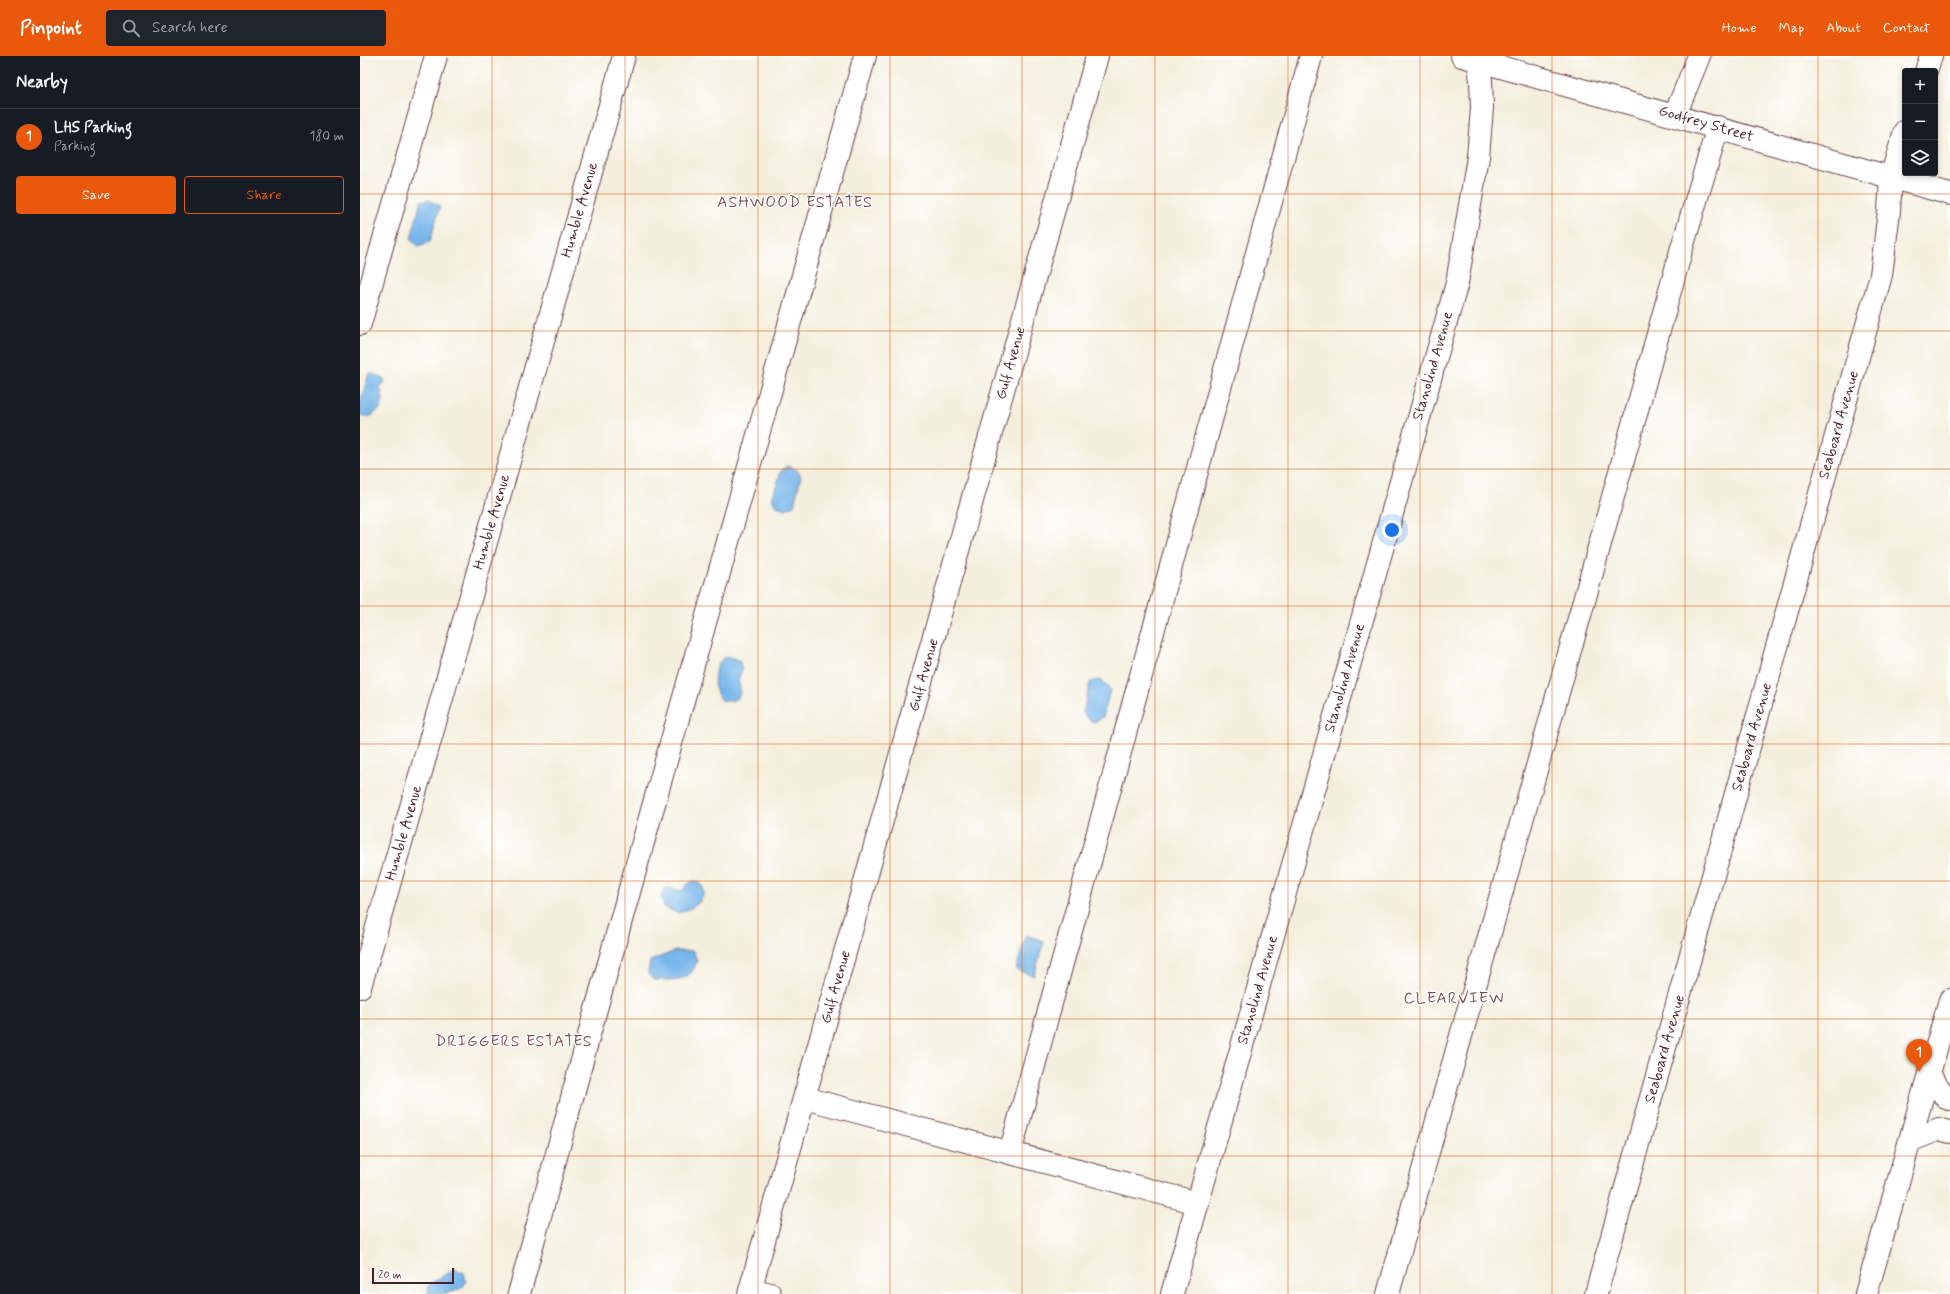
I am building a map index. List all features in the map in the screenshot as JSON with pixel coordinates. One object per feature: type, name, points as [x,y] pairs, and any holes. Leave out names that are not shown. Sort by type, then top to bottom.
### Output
[{"type":"street","points":[[360,324],[436,56]]},
{"type":"street","name":"Humble Avenue","points":[[360,987],[624,56]]},
{"type":"street","points":[[519,1294],[600,994],[865,56]]},
{"type":"street","name":"Gulf Avenue","points":[[757,1292],[805,1098],[1098,56]]},
{"type":"street","points":[[1010,1153],[1311,56]]},
{"type":"street","points":[[1675,115],[1699,56]]},
{"type":"street","points":[[1927,68],[1931,56]]},
{"type":"street","name":"Godfrey Street","points":[[1473,58],[1950,194]]},
{"type":"street","name":"Stanolind Avenue","points":[[1172,1294],[1457,283],[1478,157],[1481,121],[1481,80],[1473,58]]},
{"type":"street","points":[[1388,1294],[1593,569],[1681,251],[1718,127]]},
{"type":"street","name":"Seaboard Avenue","points":[[1596,1294],[1881,275],[1889,211],[1891,177],[1902,140]]},
{"type":"street","points":[[1866,1294],[1950,1000]]},
{"type":"street","points":[[1929,1074],[1946,1098],[1950,1099]]},
{"type":"street","points":[[805,1098],[1198,1203]]},
{"type":"street","points":[[1910,1142],[1939,1129],[1950,1132]]},
{"type":"water","points":[[429,200],[440,206],[430,242],[418,246],[411,238],[421,201]]},
{"type":"water","points":[[369,373],[383,378],[385,382],[380,387],[383,399],[381,408],[371,416],[365,417],[360,414],[360,403]]},
{"type":"water","points":[[787,466],[797,470],[801,476],[794,505],[786,509],[776,506],[772,499],[781,471]]},
{"type":"water","points":[[726,656],[739,660],[742,670],[738,680],[740,693],[735,700],[731,701],[723,701],[719,697],[716,691],[714,678],[718,665]]},
{"type":"water","points":[[1099,680],[1104,682],[1110,690],[1103,717],[1095,722],[1089,720],[1083,713],[1090,682]]},
{"type":"water","points":[[694,881],[700,883],[703,889],[702,899],[698,903],[682,912],[677,913],[664,907],[661,896],[664,889],[669,888],[681,891],[689,883]]},
{"type":"water","points":[[1026,935],[1044,941],[1034,976],[1016,970]]},
{"type":"water","points":[[675,951],[693,951],[697,960],[691,973],[681,979],[653,980],[648,973],[650,961]]},
{"type":"water","points":[[455,1269],[464,1273],[466,1280],[460,1289],[447,1293],[428,1294],[429,1285],[431,1283]]},
{"type":"place","name":"LHS Parking","points":[[1919,1072]]},
{"type":"district","name":"ASHWOOD ESTATES","points":[[795,202]]},
{"type":"district","name":"CLEARVIEW","points":[[1454,998]]},
{"type":"district","name":"DRIGGERS ESTATES","points":[[514,1041]]}]
